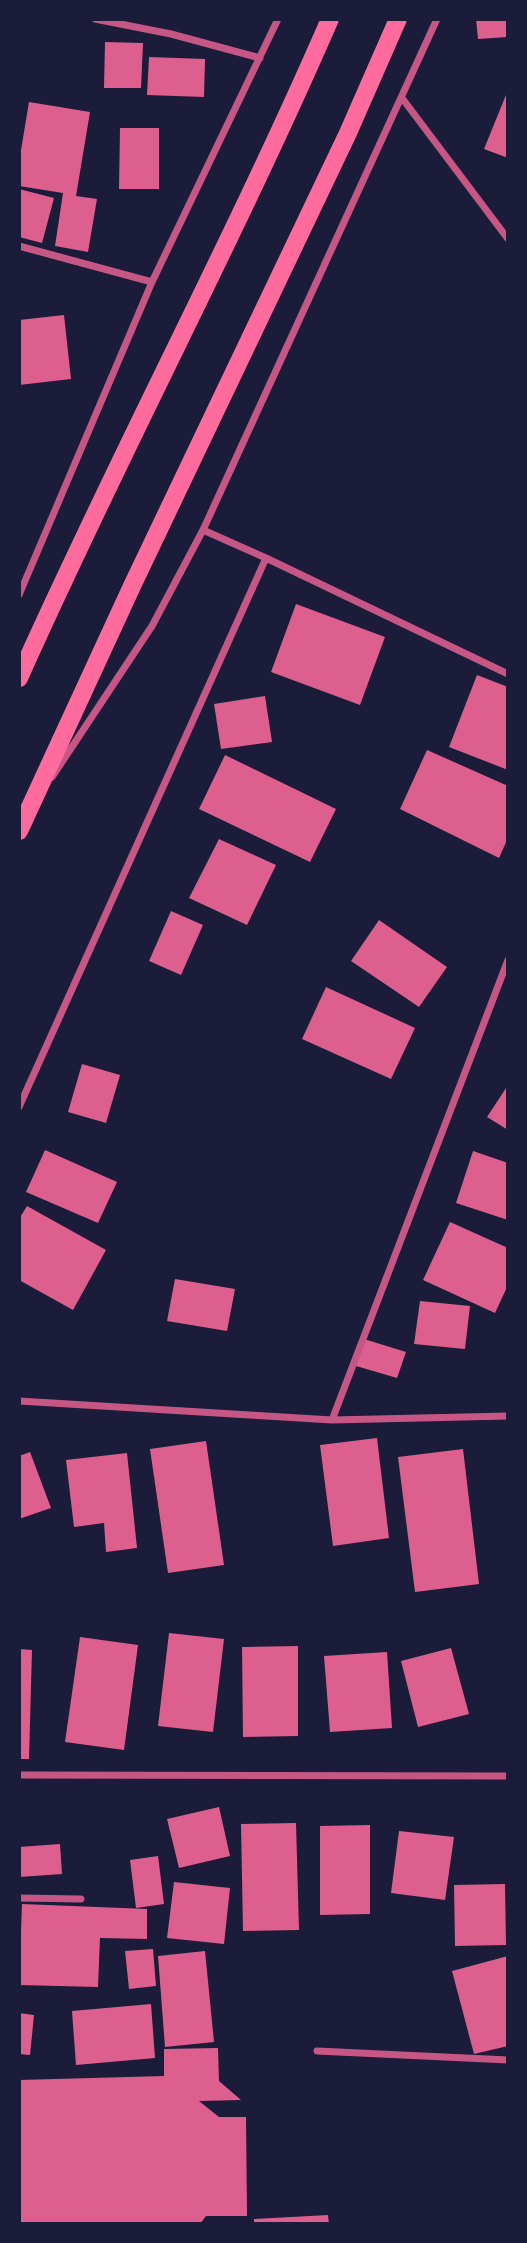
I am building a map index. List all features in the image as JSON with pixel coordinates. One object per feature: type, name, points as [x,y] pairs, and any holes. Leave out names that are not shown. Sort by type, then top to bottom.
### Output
[{"type":"main road","points":[[19,678],[75,553],[225,249],[330,19]]},
{"type":"main road","points":[[19,831],[34,804],[132,586],[348,133],[398,19]]},
{"type":"street","points":[[95,19],[172,34],[260,58]]},
{"type":"street","points":[[19,595],[152,282],[278,19]]},
{"type":"street","points":[[34,804],[152,626],[203,530],[437,19]]},
{"type":"street","points":[[401,98],[508,239]]},
{"type":"street","points":[[19,246],[152,282]]},
{"type":"street","points":[[203,530],[508,674]]},
{"type":"street","points":[[19,1107],[266,558]]},
{"type":"street","points":[[332,1420],[508,960]]},
{"type":"street","points":[[19,1401],[332,1420],[508,1416]]},
{"type":"street","points":[[19,1774],[508,1776]]},
{"type":"street","points":[[19,1898],[81,1899]]},
{"type":"street","points":[[317,2051],[508,2060]]},
{"type":"building","points":[[476,19],[508,19],[508,37],[478,39]]},
{"type":"building","points":[[105,42],[143,43],[141,88],[104,88]]},
{"type":"building","points":[[149,57],[205,59],[204,97],[147,95]]},
{"type":"building","points":[[508,90],[508,158],[484,149]]},
{"type":"building","points":[[29,102],[90,112],[76,196],[97,199],[88,252],[55,246],[63,193],[19,186],[19,162]]},
{"type":"building","points":[[120,128],[159,128],[159,189],[119,189]]},
{"type":"building","points":[[19,189],[54,198],[42,243],[19,237]]},
{"type":"building","points":[[64,315],[71,379],[19,385],[19,320]]},
{"type":"building","points":[[296,604],[385,637],[360,705],[271,672]]},
{"type":"building","points":[[477,675],[508,687],[508,770],[449,747]]},
{"type":"building","points":[[265,696],[272,742],[221,749],[214,704]]},
{"type":"building","points":[[427,750],[508,786],[508,838],[499,858],[400,809]]},
{"type":"building","points":[[225,755],[336,809],[310,862],[199,809]]},
{"type":"building","points":[[219,839],[276,865],[247,925],[189,898]]},
{"type":"building","points":[[171,911],[203,925],[181,975],[149,961]]},
{"type":"building","points":[[379,920],[447,967],[419,1007],[351,961]]},
{"type":"building","points":[[326,987],[415,1028],[391,1079],[302,1039]]},
{"type":"building","points":[[82,1064],[120,1075],[106,1123],[68,1112]]},
{"type":"building","points":[[508,1085],[508,1130],[487,1117]]},
{"type":"building","points":[[45,1150],[117,1182],[98,1223],[26,1192]]},
{"type":"building","points":[[473,1151],[508,1163],[508,1220],[456,1203]]},
{"type":"building","points":[[27,1206],[106,1250],[73,1310],[19,1280],[19,1219]]},
{"type":"building","points":[[450,1222],[508,1248],[508,1285],[495,1313],[423,1280]]},
{"type":"building","points":[[175,1279],[235,1289],[227,1331],[167,1321]]},
{"type":"building","points":[[420,1301],[470,1306],[465,1349],[414,1344]]},
{"type":"building","points":[[364,1339],[406,1352],[397,1378],[356,1366]]},
{"type":"building","points":[[377,1438],[389,1538],[333,1546],[320,1445]]},
{"type":"building","points":[[206,1441],[224,1565],[168,1573],[150,1449]]},
{"type":"building","points":[[463,1449],[479,1584],[415,1592],[398,1457]]},
{"type":"building","points":[[30,1452],[51,1508],[19,1519],[19,1456]]},
{"type":"building","points":[[127,1453],[137,1548],[106,1552],[104,1523],[74,1527],[66,1460]]},
{"type":"building","points":[[169,1633],[224,1639],[213,1732],[158,1726]]},
{"type":"building","points":[[80,1637],[138,1645],[124,1750],[65,1742]]},
{"type":"building","points":[[298,1646],[298,1736],[243,1737],[242,1647]]},
{"type":"building","points":[[451,1648],[469,1714],[418,1727],[401,1661]]},
{"type":"building","points":[[19,1649],[32,1650],[29,1759],[19,1759]]},
{"type":"building","points":[[387,1652],[392,1728],[330,1732],[324,1656]]},
{"type":"building","points":[[219,1807],[230,1856],[179,1868],[167,1819]]},
{"type":"building","points":[[296,1823],[299,1930],[243,1931],[241,1824]]},
{"type":"building","points":[[370,1825],[370,1914],[320,1915],[320,1826]]},
{"type":"building","points":[[399,1831],[454,1837],[445,1900],[391,1893]]},
{"type":"building","points":[[60,1844],[62,1874],[19,1877],[19,1847]]},
{"type":"building","points":[[158,1856],[164,1904],[136,1908],[130,1860]]},
{"type":"building","points":[[174,1882],[230,1888],[224,1944],[167,1938]]},
{"type":"building","points":[[505,1884],[506,1945],[455,1946],[454,1885]]},
{"type":"building","points":[[22,1904],[147,1909],[147,1939],[100,1938],[98,1987],[19,1985]]},
{"type":"building","points":[[153,1949],[156,1986],[129,1989],[125,1951]]},
{"type":"building","points":[[205,1951],[214,2042],[165,2047],[158,1956]]},
{"type":"building","points":[[508,1956],[508,2046],[474,2054],[452,1971]]},
{"type":"building","points":[[151,2004],[155,2058],[76,2065],[72,2011]]},
{"type":"building","points":[[19,2013],[34,2015],[30,2055],[19,2054]]},
{"type":"building","points":[[218,2048],[219,2081],[241,2100],[199,2101],[219,2117],[246,2117],[247,2216],[206,2216],[200,2224],[19,2224],[19,2080],[164,2076],[164,2049]]},
{"type":"building","points":[[328,2215],[329,2224],[254,2224],[254,2219]]}]
